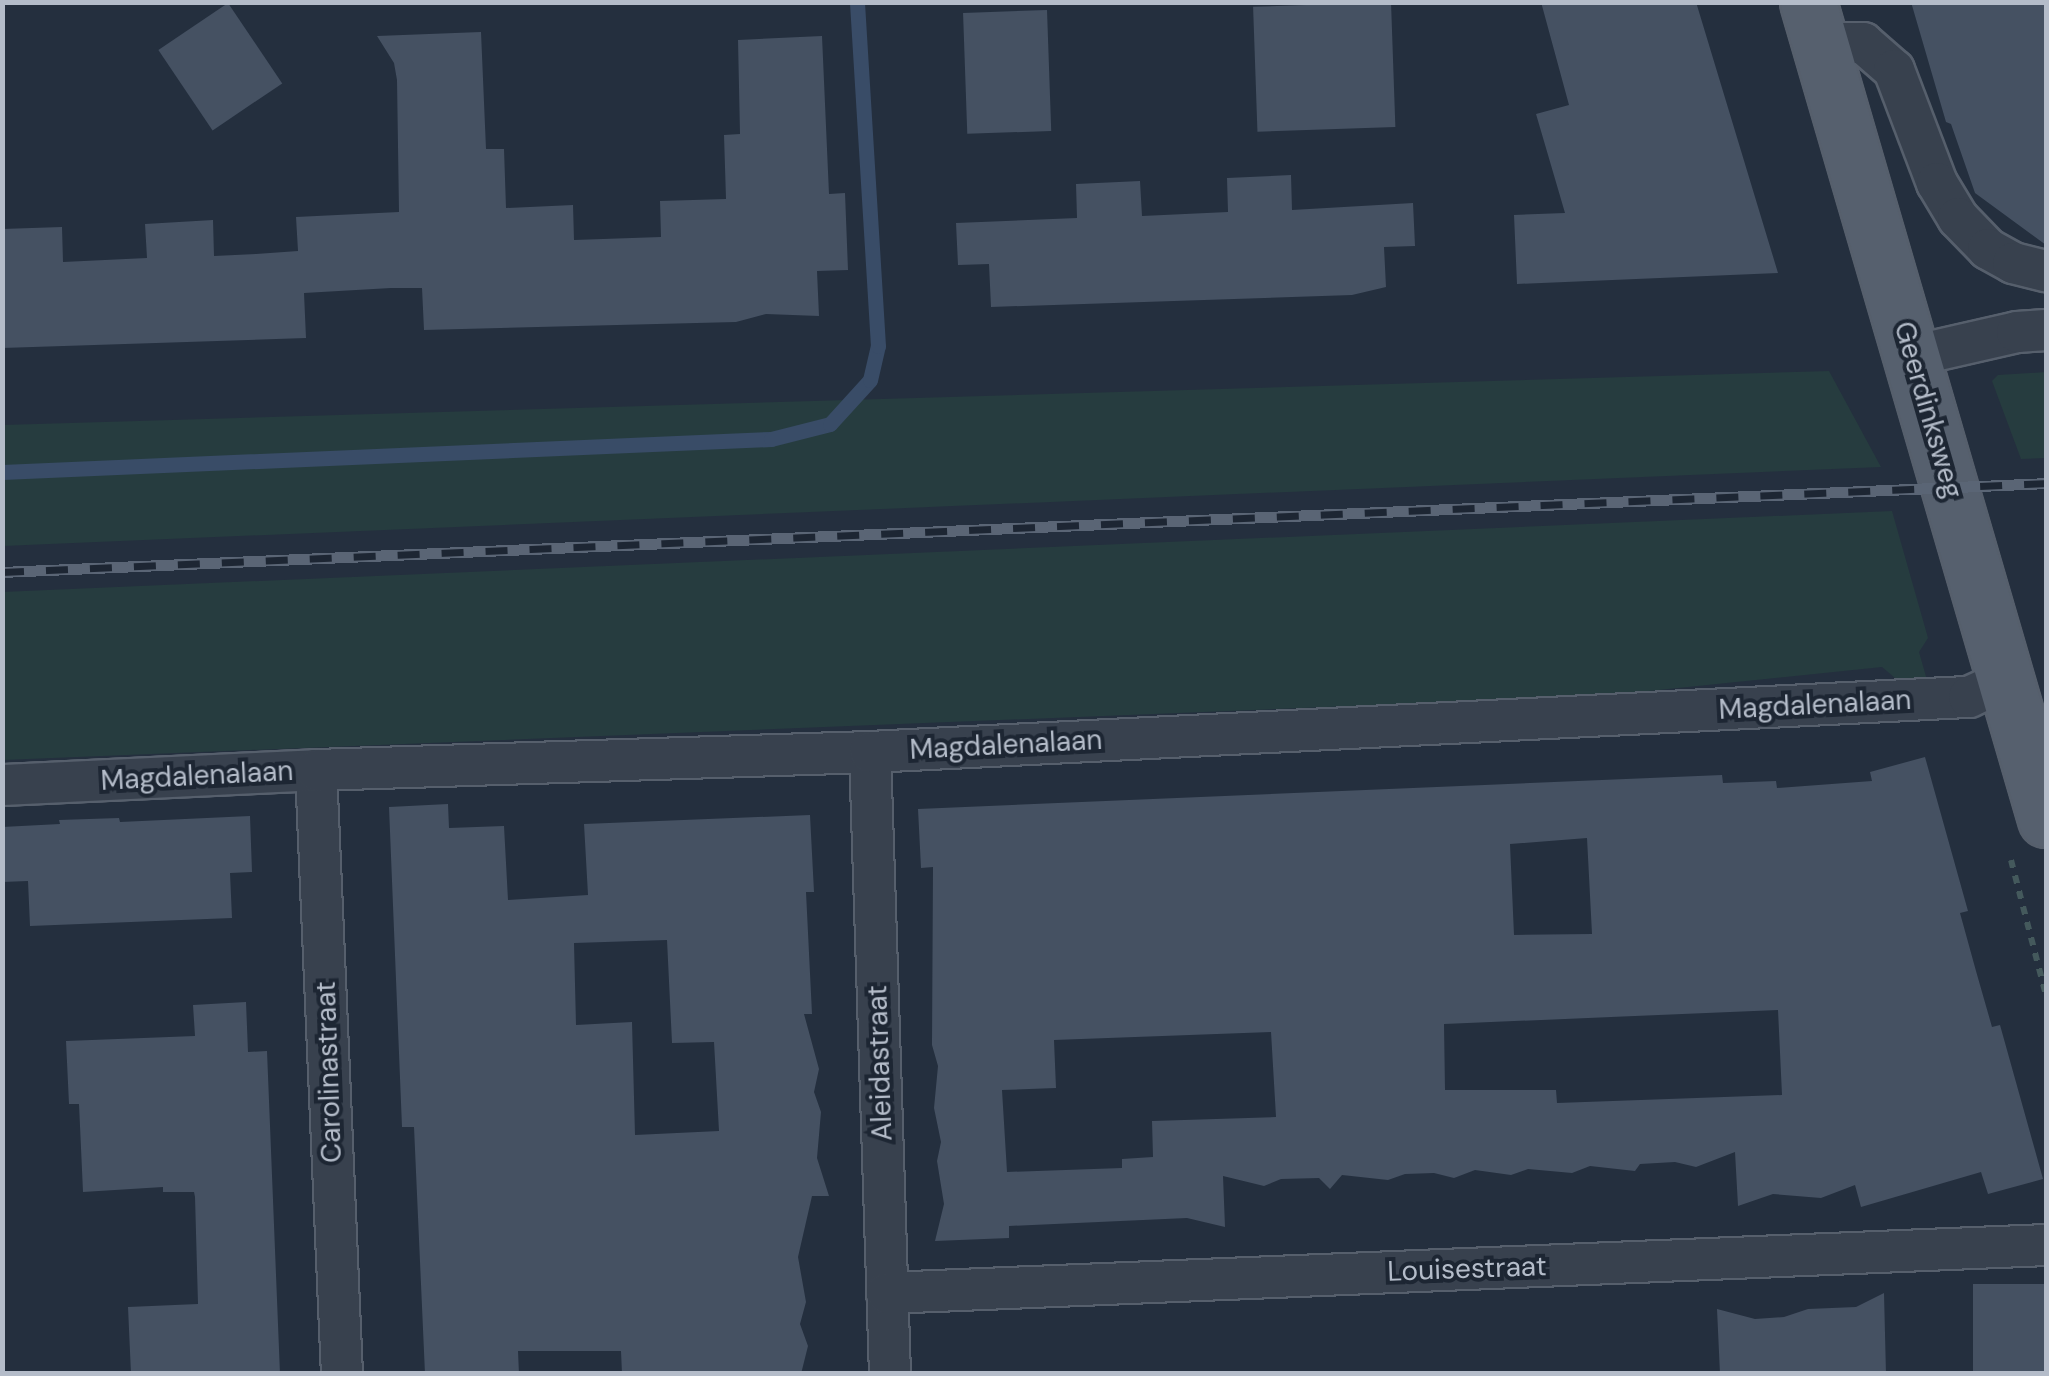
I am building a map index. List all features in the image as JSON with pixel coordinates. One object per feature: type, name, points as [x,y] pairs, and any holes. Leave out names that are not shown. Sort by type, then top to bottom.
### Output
[{"type":"main road","name":"Geerdinksweg","points":[[1815,22],[2046,818]]},
{"type":"street","points":[[1815,22],[1863,42],[1894,70],[1937,183],[1958,218],[1988,249],[2013,263],[2046,271]]},
{"type":"street","points":[[1912,356],[2017,332],[2046,330]]},
{"type":"street","name":"Magdalenalaan","points":[[2,786],[316,770],[870,752],[1969,697],[2006,680]]},
{"type":"street","name":"Aleidastraat","points":[[870,752],[890,1374]]},
{"type":"street","name":"Carolinastraat","points":[[316,770],[342,1374]]},
{"type":"street","name":"Louisestraat","points":[[886,1293],[2046,1244]]},
{"type":"green space","points":[[1829,371],[1881,467],[3,546],[3,425]]},
{"type":"green space","points":[[2046,372],[2046,458],[2021,459],[1992,381],[1998,375]]},
{"type":"green space","points":[[1892,511],[1928,638],[1919,652],[1927,680],[1901,683],[1882,667],[1600,696],[3,760],[2,592]]},
{"type":"building","points":[[1391,2],[1395,127],[1257,132],[1253,7]]},
{"type":"building","points":[[1541,2],[1696,2],[1778,273],[1517,284],[1514,215],[1565,213],[1536,114],[1569,105]]},
{"type":"building","points":[[1911,2],[2046,2],[2046,245],[1975,193],[1951,124],[1946,122]]},
{"type":"building","points":[[228,3],[282,83],[213,130],[158,50]]},
{"type":"building","points":[[1047,10],[1051,131],[967,134],[963,13]]},
{"type":"building","points":[[481,32],[486,149],[504,149],[506,208],[573,205],[574,240],[661,237],[660,201],[726,199],[724,135],[740,134],[738,40],[822,36],[829,194],[845,193],[848,270],[817,271],[819,316],[766,314],[736,322],[424,330],[422,288],[391,288],[304,293],[306,338],[2,348],[2,229],[62,227],[63,262],[147,258],[145,224],[213,220],[214,256],[298,251],[296,217],[399,212],[397,80],[394,63],[377,36]]},
{"type":"building","points":[[1291,175],[1292,210],[1413,203],[1415,246],[1384,247],[1386,287],[1352,295],[991,307],[989,264],[958,265],[956,223],[1077,218],[1076,184],[1140,181],[1142,216],[1228,212],[1227,178]]},
{"type":"building","points":[[1925,757],[1968,911],[1960,913],[1976,971],[1992,1027],[2000,1025],[2043,1179],[1988,1194],[1981,1172],[1861,1207],[1855,1185],[1821,1198],[1773,1194],[1738,1206],[1735,1152],[1696,1167],[1675,1162],[1640,1164],[1635,1171],[1590,1166],[1572,1173],[1528,1169],[1511,1175],[1475,1170],[1454,1178],[1434,1173],[1405,1174],[1388,1180],[1342,1175],[1330,1189],[1319,1178],[1281,1179],[1264,1186],[1223,1176],[1225,1227],[1187,1218],[1009,1226],[1009,1238],[935,1241],[944,1204],[937,1161],[941,1142],[934,1108],[938,1066],[932,1045],[933,867],[921,868],[918,809],[1722,775],[1723,783],[1776,781],[1777,788],[1872,781],[1870,772]],"holes":[[[1587,838],[1592,934],[1514,935],[1510,844]],[[1778,1010],[1782,1095],[1557,1103],[1556,1090],[1445,1090],[1444,1024]],[[1271,1032],[1276,1117],[1152,1121],[1153,1157],[1122,1159],[1122,1168],[1007,1172],[1002,1090],[1056,1088],[1054,1040]]]},
{"type":"building","points":[[448,804],[449,828],[504,826],[508,900],[588,895],[584,824],[810,815],[814,892],[806,892],[812,1014],[804,1014],[819,1069],[814,1092],[821,1112],[817,1158],[829,1196],[812,1196],[798,1257],[806,1302],[800,1324],[808,1346],[801,1374],[622,1374],[621,1351],[518,1351],[519,1374],[425,1374],[414,1127],[402,1127],[389,807]],"holes":[[[667,940],[672,1043],[714,1042],[719,1131],[635,1135],[632,1022],[576,1025],[574,943]]]},
{"type":"building","points":[[250,816],[252,872],[230,873],[232,918],[30,926],[28,881],[2,882],[2,827],[60,824],[59,820],[119,818],[120,822]]},
{"type":"building","points":[[246,1002],[248,1052],[267,1051],[280,1374],[131,1374],[128,1307],[198,1304],[195,1197],[194,1192],[163,1192],[163,1187],[83,1192],[79,1104],[69,1104],[66,1041],[195,1036],[193,1005]]},
{"type":"building","points":[[1973,1284],[2046,1284],[2046,1374],[1973,1374]]},
{"type":"building","points":[[1884,1293],[1886,1374],[1720,1374],[1717,1309],[1755,1319],[1784,1317],[1808,1309],[1856,1307]]},
{"type":"waterway","points":[[2,472],[771,439],[830,424],[870,380],[878,346],[857,2]]},
{"type":"railway","points":[[2,572],[2046,483]]}]
